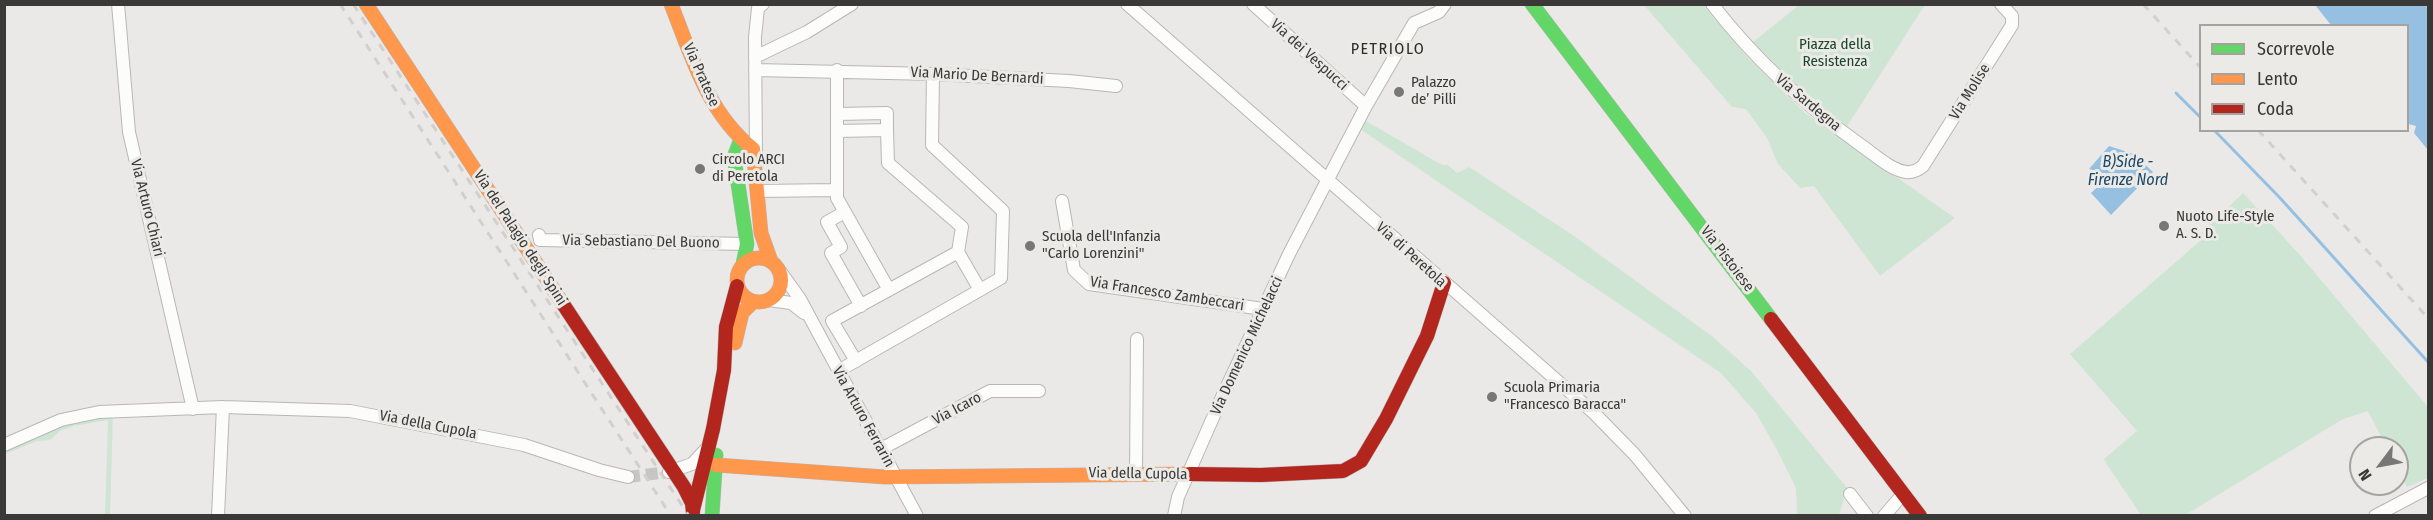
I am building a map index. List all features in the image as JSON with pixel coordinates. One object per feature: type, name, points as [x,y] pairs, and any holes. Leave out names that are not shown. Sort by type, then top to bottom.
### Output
[{"type":"main road","name":"Via del Palagio degli Spini","points":[[366,4],[670,472],[689,495],[693,513],[702,473]]},
{"type":"main road","name":"Via Pratese","points":[[671,4],[708,98],[723,121],[751,146],[756,158]]},
{"type":"main road","name":"Via Pistoiese","points":[[1532,4],[1920,516]]},
{"type":"main road","points":[[712,516],[714,447],[724,370],[726,327],[737,286],[737,275],[743,264],[747,244],[734,157],[741,139]]},
{"type":"main road","points":[[737,286],[744,297],[753,302],[770,300],[780,286],[776,266],[764,245],[757,190],[756,158]]},
{"type":"main road","points":[[743,264],[758,258],[776,266]]},
{"type":"main road","name":"Via della Cupola","points":[[714,447],[896,477],[1136,473],[1319,474],[1343,471],[1358,464],[1386,419],[1427,336],[1443,283]]},
{"type":"main road","points":[[724,370],[732,354],[742,313],[753,302]]},
{"type":"main road","points":[[702,473],[714,447]]},
{"type":"street","name":"Via Arturo Chiari","points":[[118,4],[129,132],[193,409]]},
{"type":"street","points":[[755,64],[852,4]]},
{"type":"street","name":"Via di Peretola","points":[[1127,4],[1607,426],[1684,516]]},
{"type":"street","name":"Via dei Vespucci","points":[[1253,4],[1366,106]]},
{"type":"street","name":"Via Domenico Michelacci","points":[[1174,516],[1178,497],[1222,397],[1327,179],[1414,23],[1439,12],[1445,4]]},
{"type":"street","name":"Via Sardegna","points":[[1712,4],[1767,68],[1837,128],[1900,170],[1911,172],[1923,166]]},
{"type":"street","name":"Via Molise","points":[[1923,166],[2012,25],[2012,16],[2001,4]]},
{"type":"street","points":[[756,158],[755,64],[759,6]]},
{"type":"street","name":"Via Mario De Bernardi","points":[[755,64],[1069,81],[1116,86]]},
{"type":"street","points":[[837,70],[837,198],[889,290]]},
{"type":"street","points":[[837,371],[1001,278],[1003,212],[932,145],[933,74]]},
{"type":"street","points":[[741,139],[751,122],[756,103]]},
{"type":"street","points":[[837,114],[886,113],[888,163],[962,227],[958,252],[980,290]]},
{"type":"street","points":[[837,131],[887,130]]},
{"type":"street","points":[[757,190],[837,190]]},
{"type":"street","name":"Via Francesco Zambeccari","points":[[1062,201],[1074,270],[1089,284],[1263,309]]},
{"type":"street","points":[[844,212],[827,222],[842,247],[831,253],[861,306]]},
{"type":"street","name":"Via Sebastiano Del Buono","points":[[539,235],[540,240],[747,244]]},
{"type":"street","points":[[856,361],[832,321],[958,252]]},
{"type":"street","name":"Via Arturo Ferrarin","points":[[776,266],[800,299],[917,516]]},
{"type":"street","points":[[770,300],[795,305],[809,318]]},
{"type":"street","points":[[1136,473],[1137,339]]},
{"type":"street","name":"Via Icaro","points":[[881,449],[990,391],[1039,391]]},
{"type":"street","name":"Via della Cupola","points":[[4,445],[73,417],[99,412],[223,407],[379,415],[524,445],[598,471],[628,477]]},
{"type":"street","points":[[218,516],[223,407]]},
{"type":"street","points":[[670,472],[692,464],[714,447]]},
{"type":"street","points":[[670,472],[687,478],[698,477],[702,473]]},
{"type":"street","points":[[2375,516],[2428,488]]},
{"type":"street","points":[[1850,494],[1867,516]]},
{"type":"street","points":[[1884,516],[1903,494]]},
{"type":"green space","points":[[1644,5],[1703,5],[1748,58],[1805,113],[1955,218],[1880,276],[1814,186],[1800,188],[1778,164],[1767,138],[1746,109],[1732,107]]},
{"type":"green space","name":"Piazza della Resistenza","points":[[1799,5],[1925,5],[1847,126],[1793,82],[1753,42]]},
{"type":"green space","points":[[1366,121],[1442,165],[1448,165],[1457,173],[1469,167],[1574,236],[1713,337],[1752,372],[1847,488],[1839,515],[1797,515],[1796,488],[1776,448],[1756,413],[1721,373],[1360,129]]},
{"type":"green space","points":[[2243,193],[2299,254],[2428,407],[2428,478],[2409,486],[2409,436],[2381,436],[2368,411],[2343,419],[2185,515],[2141,515],[2104,459],[2137,431],[2070,354],[2200,241],[2198,236]]},
{"type":"green space","points":[[113,414],[110,515],[105,514],[108,420],[74,426],[60,431],[50,440],[37,441],[5,454],[5,449],[62,424]]},
{"type":"water","points":[[2425,4],[2428,9],[2428,150],[2414,133],[2416,126],[2409,124],[2409,24],[2330,24],[2315,5]]},
{"type":"water","name":"B)Side - Firenze Nord","points":[[2109,146],[2134,154],[2153,172],[2111,215],[2091,193],[2110,175],[2089,169]]},
{"type":"waterway","points":[[2176,93],[2199,116]]},
{"type":"waterway","points":[[2216,132],[2281,199],[2428,362]]},
{"type":"tunnel","points":[[628,477],[668,472]]},
{"type":"railway","points":[[340,4],[671,516]]},
{"type":"railway","points":[[353,4],[689,516]]},
{"type":"railway","points":[[2143,4],[2199,66]]},
{"type":"railway","points":[[2260,132],[2428,318]]},
{"type":"traffic: fast","points":[[1532,4],[1771,319]]},
{"type":"traffic: fast","points":[[741,139],[734,157],[747,244],[743,264]]},
{"type":"traffic: fast","points":[[712,516],[716,455]]},
{"type":"traffic: slow","points":[[366,4],[563,304]]},
{"type":"traffic: slow","points":[[671,4],[712,101],[737,134],[753,149],[761,233],[771,261]]},
{"type":"traffic: slow","points":[[759,258],[768,259],[775,264],[780,271],[781,280],[780,289],[775,296],[768,301],[759,302],[750,301],[743,296],[738,289],[737,280],[738,271],[743,264],[750,259],[759,258]]},
{"type":"traffic: slow","points":[[735,343],[742,313],[753,302]]},
{"type":"traffic: slow","points":[[716,465],[885,477],[1190,474]]},
{"type":"traffic: jam","points":[[1190,474],[1261,475],[1343,471],[1361,461],[1386,419],[1427,336],[1444,283]]},
{"type":"traffic: jam","points":[[693,510],[713,429],[724,370],[726,327],[737,286]]},
{"type":"traffic: jam","points":[[563,304],[684,487],[692,503],[693,512]]},
{"type":"traffic: jam","points":[[1771,319],[1920,516]]},
{"type":"place","name":"Palazzo de’ Pilli","points":[[1399,92]]},
{"type":"place","name":"Circolo ARCI di Peretola","points":[[700,169]]},
{"type":"place","name":"Nuoto Life-Style A. S. D.","points":[[2164,226]]},
{"type":"place","name":"Scuola dell'Infanzia \"Carlo Lorenzini\"","points":[[1030,246]]},
{"type":"place","name":"Scuola Primaria \"Francesco Baracca\"","points":[[1492,397]]},
{"type":"district","name":"PETRIOLO","points":[[1388,50]]}]
